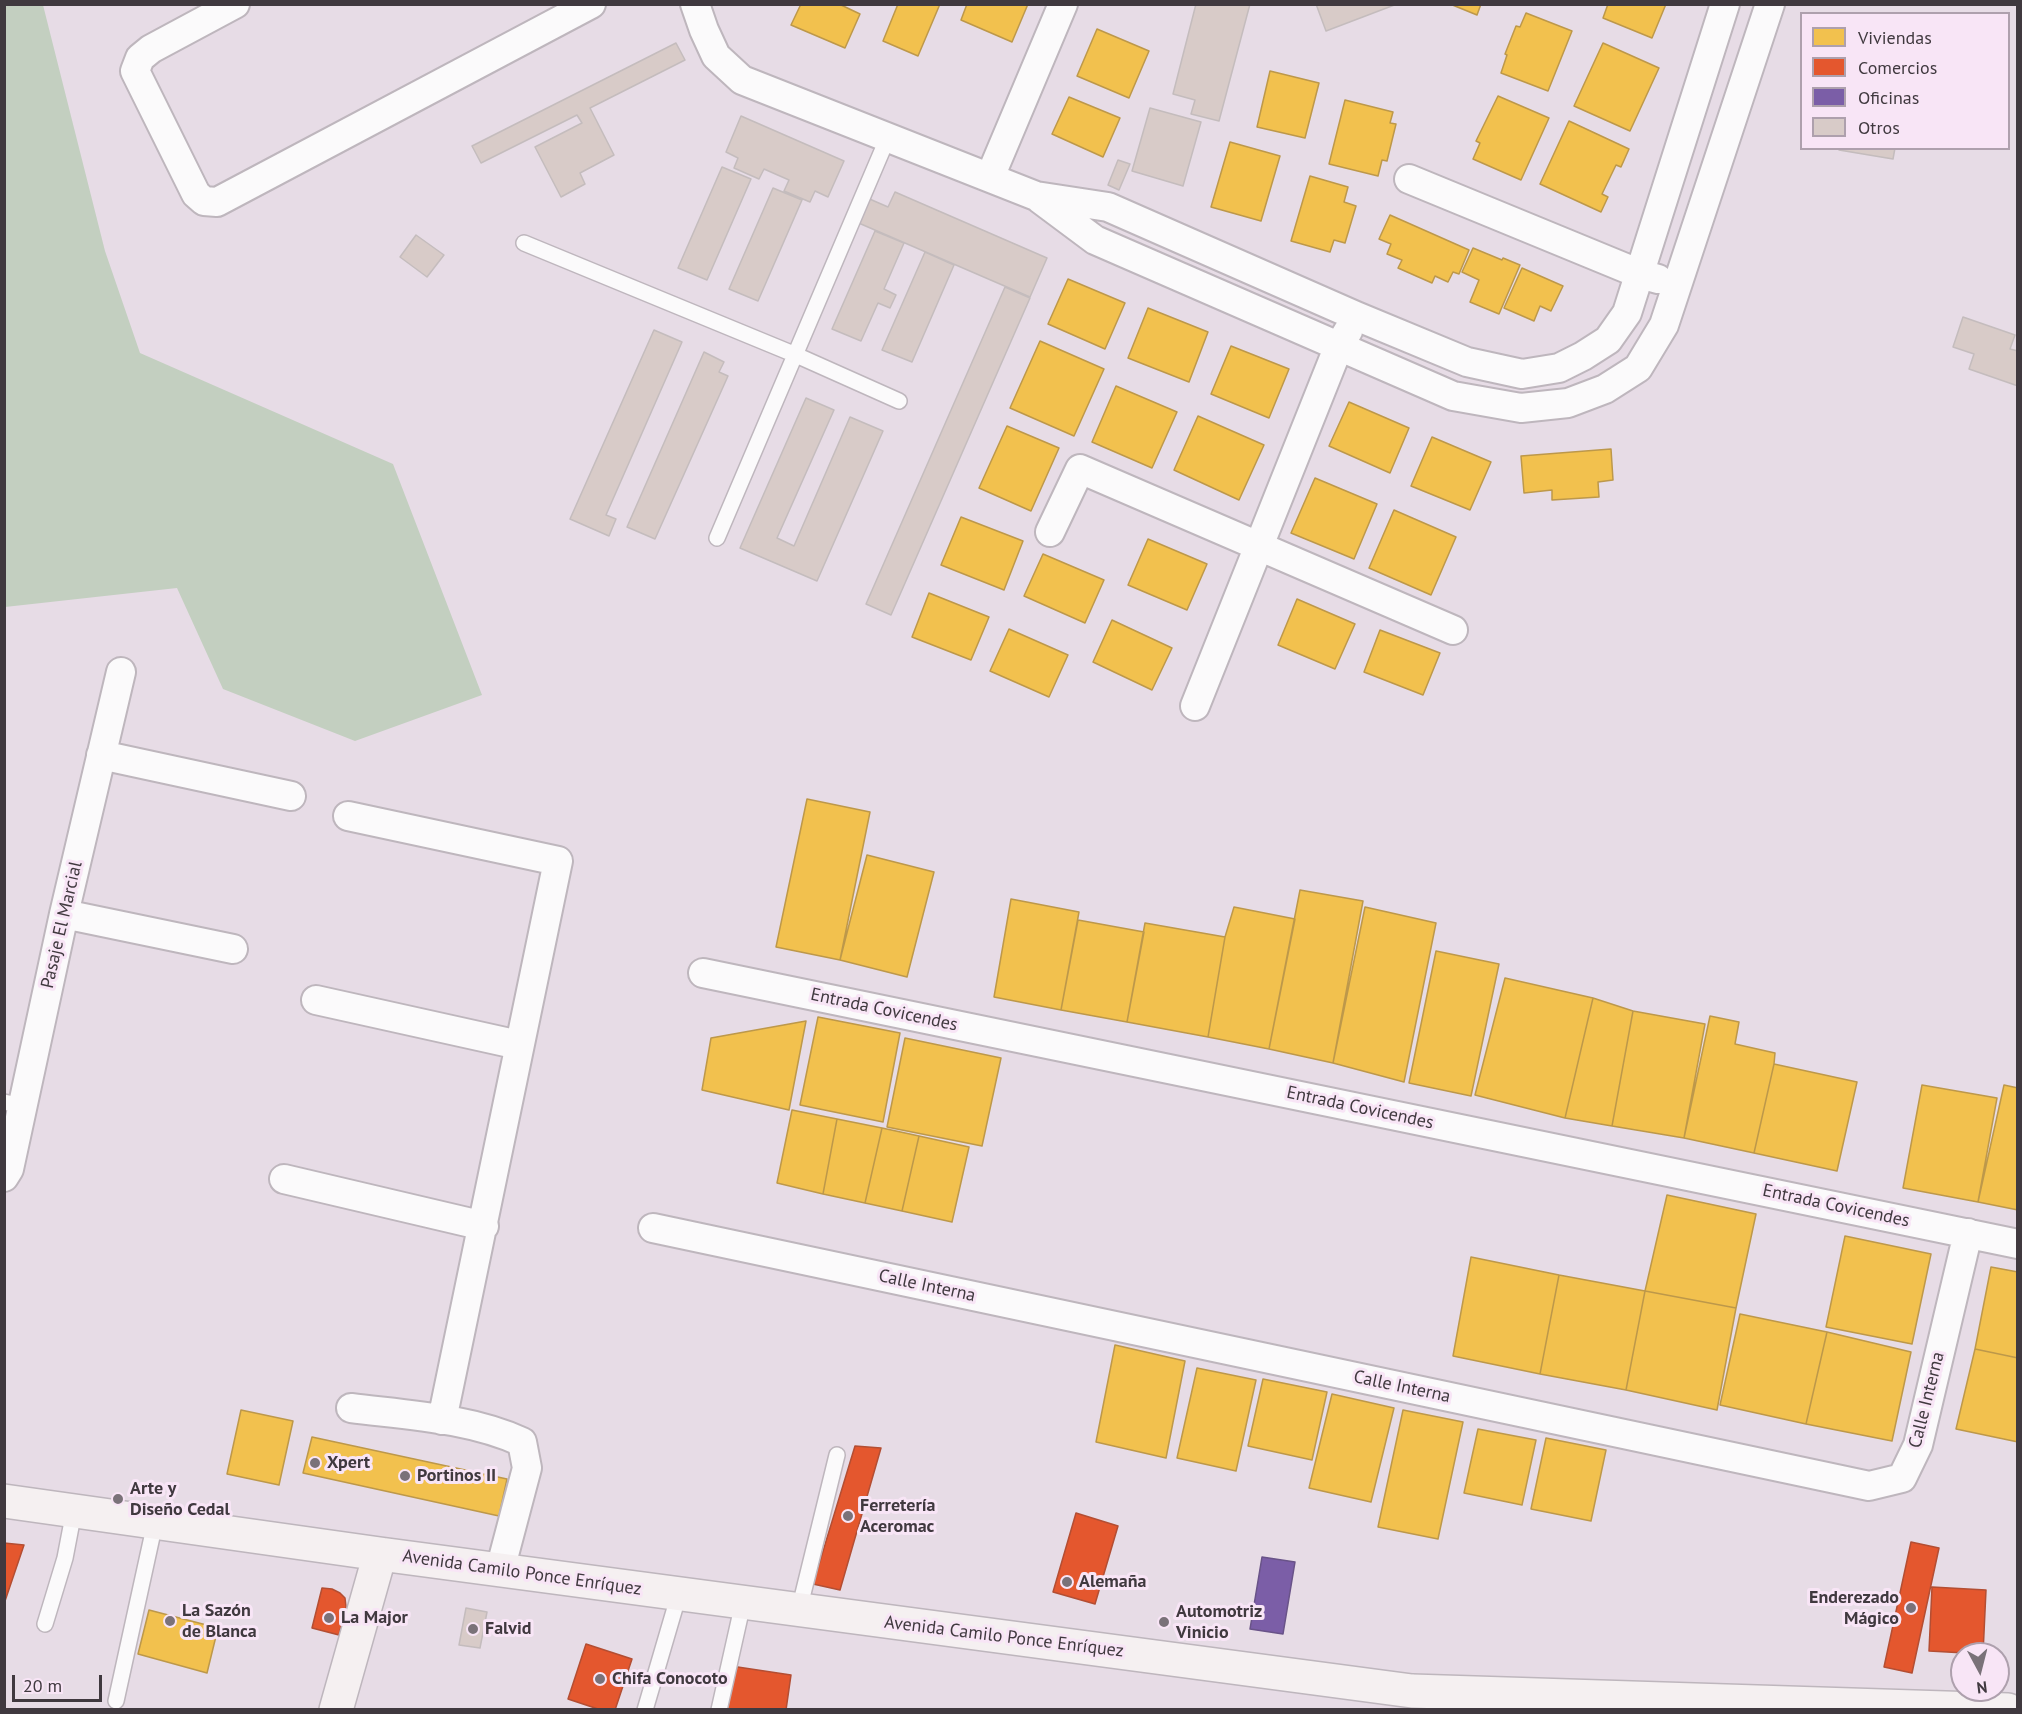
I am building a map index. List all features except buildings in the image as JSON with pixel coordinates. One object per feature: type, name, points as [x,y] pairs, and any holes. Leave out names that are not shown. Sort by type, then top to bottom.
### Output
[{"type":"main road","name":"Avenida Camilo Ponce Enríquez","points":[[4,1501],[798,1610],[1408,1700],[2008,1710]]},
{"type":"main road","points":[[336,1710],[380,1554]]},
{"type":"street","points":[[235,4],[151,49],[140,58],[135,71],[196,194],[204,201],[217,202],[591,4]]},
{"type":"street","points":[[695,4],[716,56],[742,80],[1036,196],[1108,207],[1467,362],[1522,374],[1558,368],[1583,356],[1608,340],[1627,313],[1725,4]]},
{"type":"street","points":[[990,177],[1063,4]]},
{"type":"street","points":[[1036,196],[1095,240],[1338,348],[1453,396],[1521,408],[1568,403],[1605,389],[1638,368],[1665,325],[1770,4]]},
{"type":"street","points":[[1700,82],[1741,92]]},
{"type":"street","points":[[1409,179],[1640,274],[1678,285]]},
{"type":"street","points":[[1249,308],[1266,276]]},
{"type":"street","points":[[1195,706],[1338,348],[1356,316]]},
{"type":"street","points":[[1050,532],[1080,469],[1453,630]]},
{"type":"street","name":"Pasaje El Marcial","points":[[4,1177],[9,1169],[13,1104],[64,914],[121,672]]},
{"type":"street","points":[[101,755],[291,796]]},
{"type":"street","points":[[348,816],[558,861],[442,1420]]},
{"type":"street","points":[[64,914],[233,949]]},
{"type":"street","name":"Entrada Covicendes","points":[[703,973],[2018,1244]]},
{"type":"street","points":[[315,1000],[519,1045]]},
{"type":"street","points":[[285,1179],[484,1226]]},
{"type":"street","name":"Calle Interna","points":[[653,1228],[1869,1486],[1902,1478],[1918,1445],[1968,1233]]},
{"type":"street","points":[[351,1408],[442,1420],[502,1433],[522,1442],[527,1468],[500,1570]]},
{"type":"lane","points":[[717,538],[888,137]]},
{"type":"lane","points":[[524,243],[796,355],[899,401]]},
{"type":"lane","points":[[798,1610],[837,1455]]},
{"type":"lane","points":[[45,1624],[65,1558],[74,1511]]},
{"type":"lane","points":[[117,1701],[155,1523]]},
{"type":"lane","points":[[645,1710],[679,1594]]},
{"type":"lane","points":[[719,1710],[743,1603]]},
{"type":"green space","points":[[4,5],[43,5],[105,251],[140,353],[393,464],[482,695],[355,741],[223,689],[177,588],[5,607]]},
{"type":"place","name":"Xpert","points":[[315,1463]]},
{"type":"place","name":"Portinos II","points":[[405,1476]]},
{"type":"place","name":"Arte y Diseño Cedal","points":[[118,1499]]},
{"type":"place","name":"Ferretería Aceromac","points":[[848,1516]]},
{"type":"place","name":"Alemaña","points":[[1067,1582]]},
{"type":"place","name":"Enderezado Mágico","points":[[1911,1608]]},
{"type":"place","name":"La Major","points":[[329,1618]]},
{"type":"place","name":"La Sazón de Blanca","points":[[170,1621]]},
{"type":"place","name":"Automotriz Vinicio","points":[[1164,1622]]},
{"type":"place","name":"Falvid","points":[[473,1629]]},
{"type":"place","name":"Chifa Conocoto","points":[[600,1679]]}]
